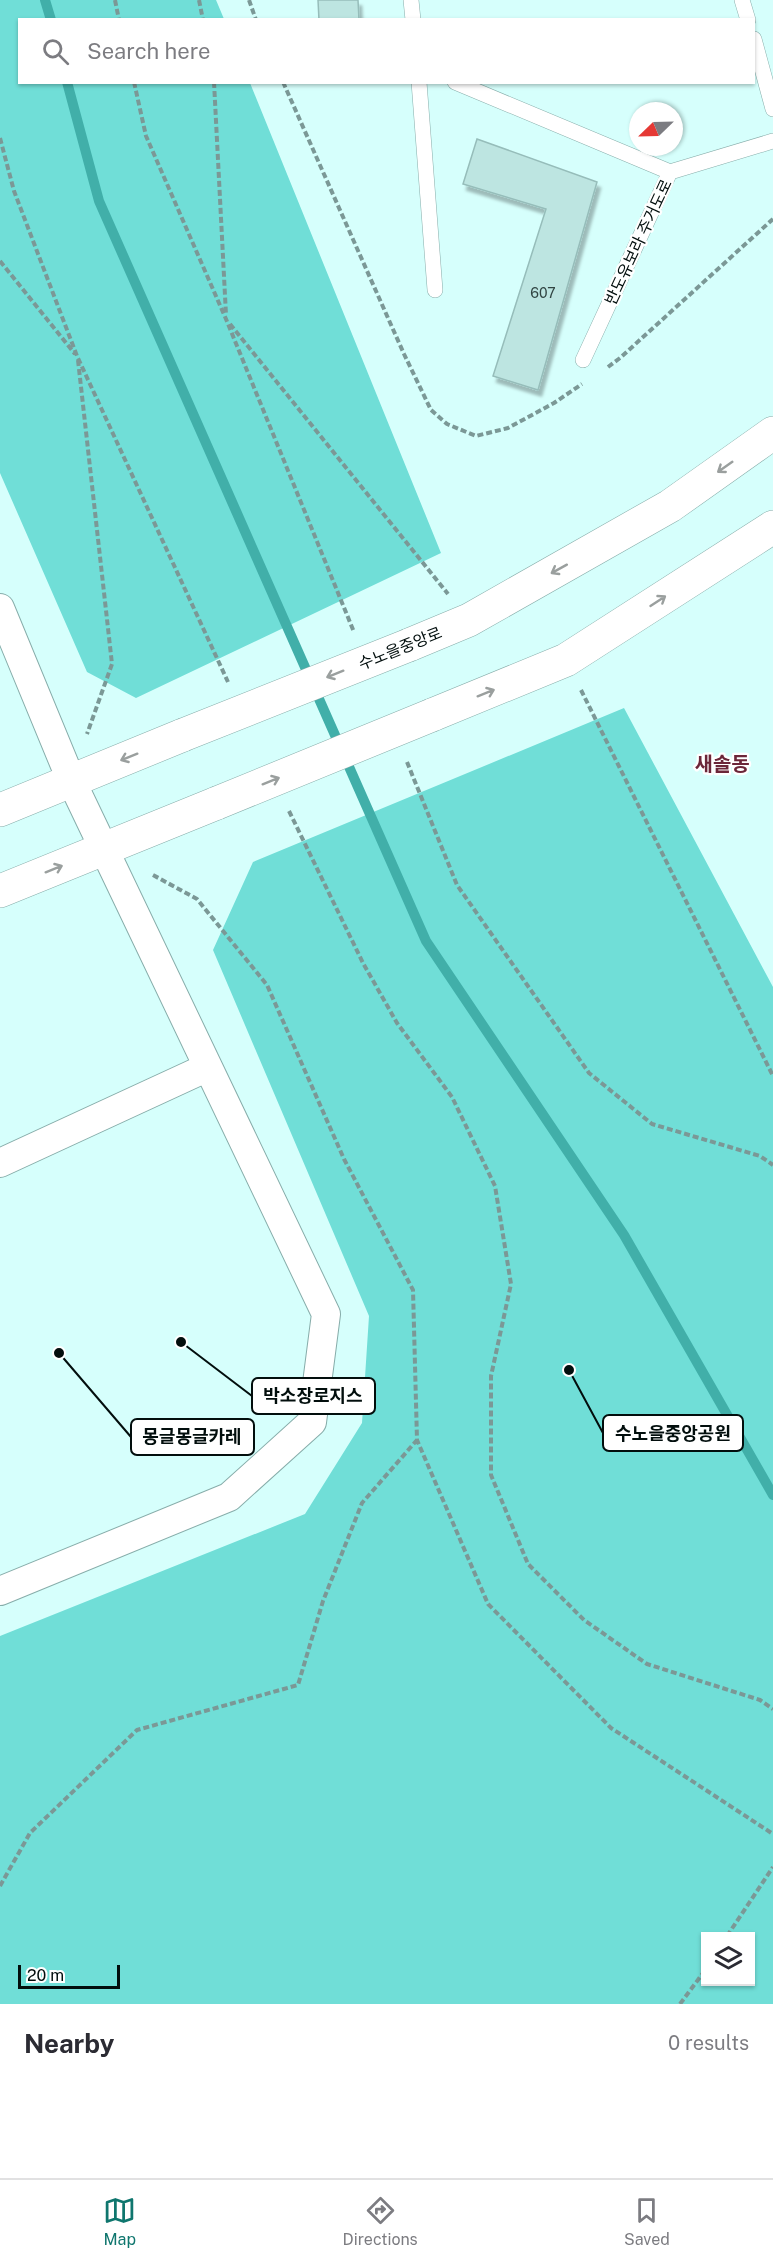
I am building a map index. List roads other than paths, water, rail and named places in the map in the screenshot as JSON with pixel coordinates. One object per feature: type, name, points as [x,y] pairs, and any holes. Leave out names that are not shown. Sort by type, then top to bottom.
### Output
[{"type":"main road","name":"수노을중앙로","points":[[0,810],[469,620],[670,506],[773,433]]},
{"type":"main road","points":[[0,891],[566,660],[773,527]]},
{"type":"street","points":[[0,608],[71,780],[326,1314],[312,1422],[229,1497],[0,1591]]},
{"type":"street","points":[[0,1163],[208,1067]]},
{"type":"lane","points":[[411,0],[413,18]]},
{"type":"lane","points":[[742,0],[747,18]]},
{"type":"lane","points":[[755,46],[773,109]]},
{"type":"lane","points":[[419,84],[435,290]]},
{"type":"lane","name":"반도유보라 주거도로","points":[[461,84],[670,172],[583,360]]},
{"type":"lane","points":[[670,172],[773,141]]},
{"type":"waterway","points":[[45,0],[50,18]]},
{"type":"waterway","points":[[68,84],[99,201],[426,941],[624,1235],[773,1495]]},
{"type":"place","name":"박소장로지스","points":[[181,1342]]},
{"type":"place","name":"몽글몽글카레","points":[[59,1353]]},
{"type":"place","name":"수노을중앙공원","points":[[569,1370]]},
{"type":"district","name":"새솔동","points":[[722,764]]}]
